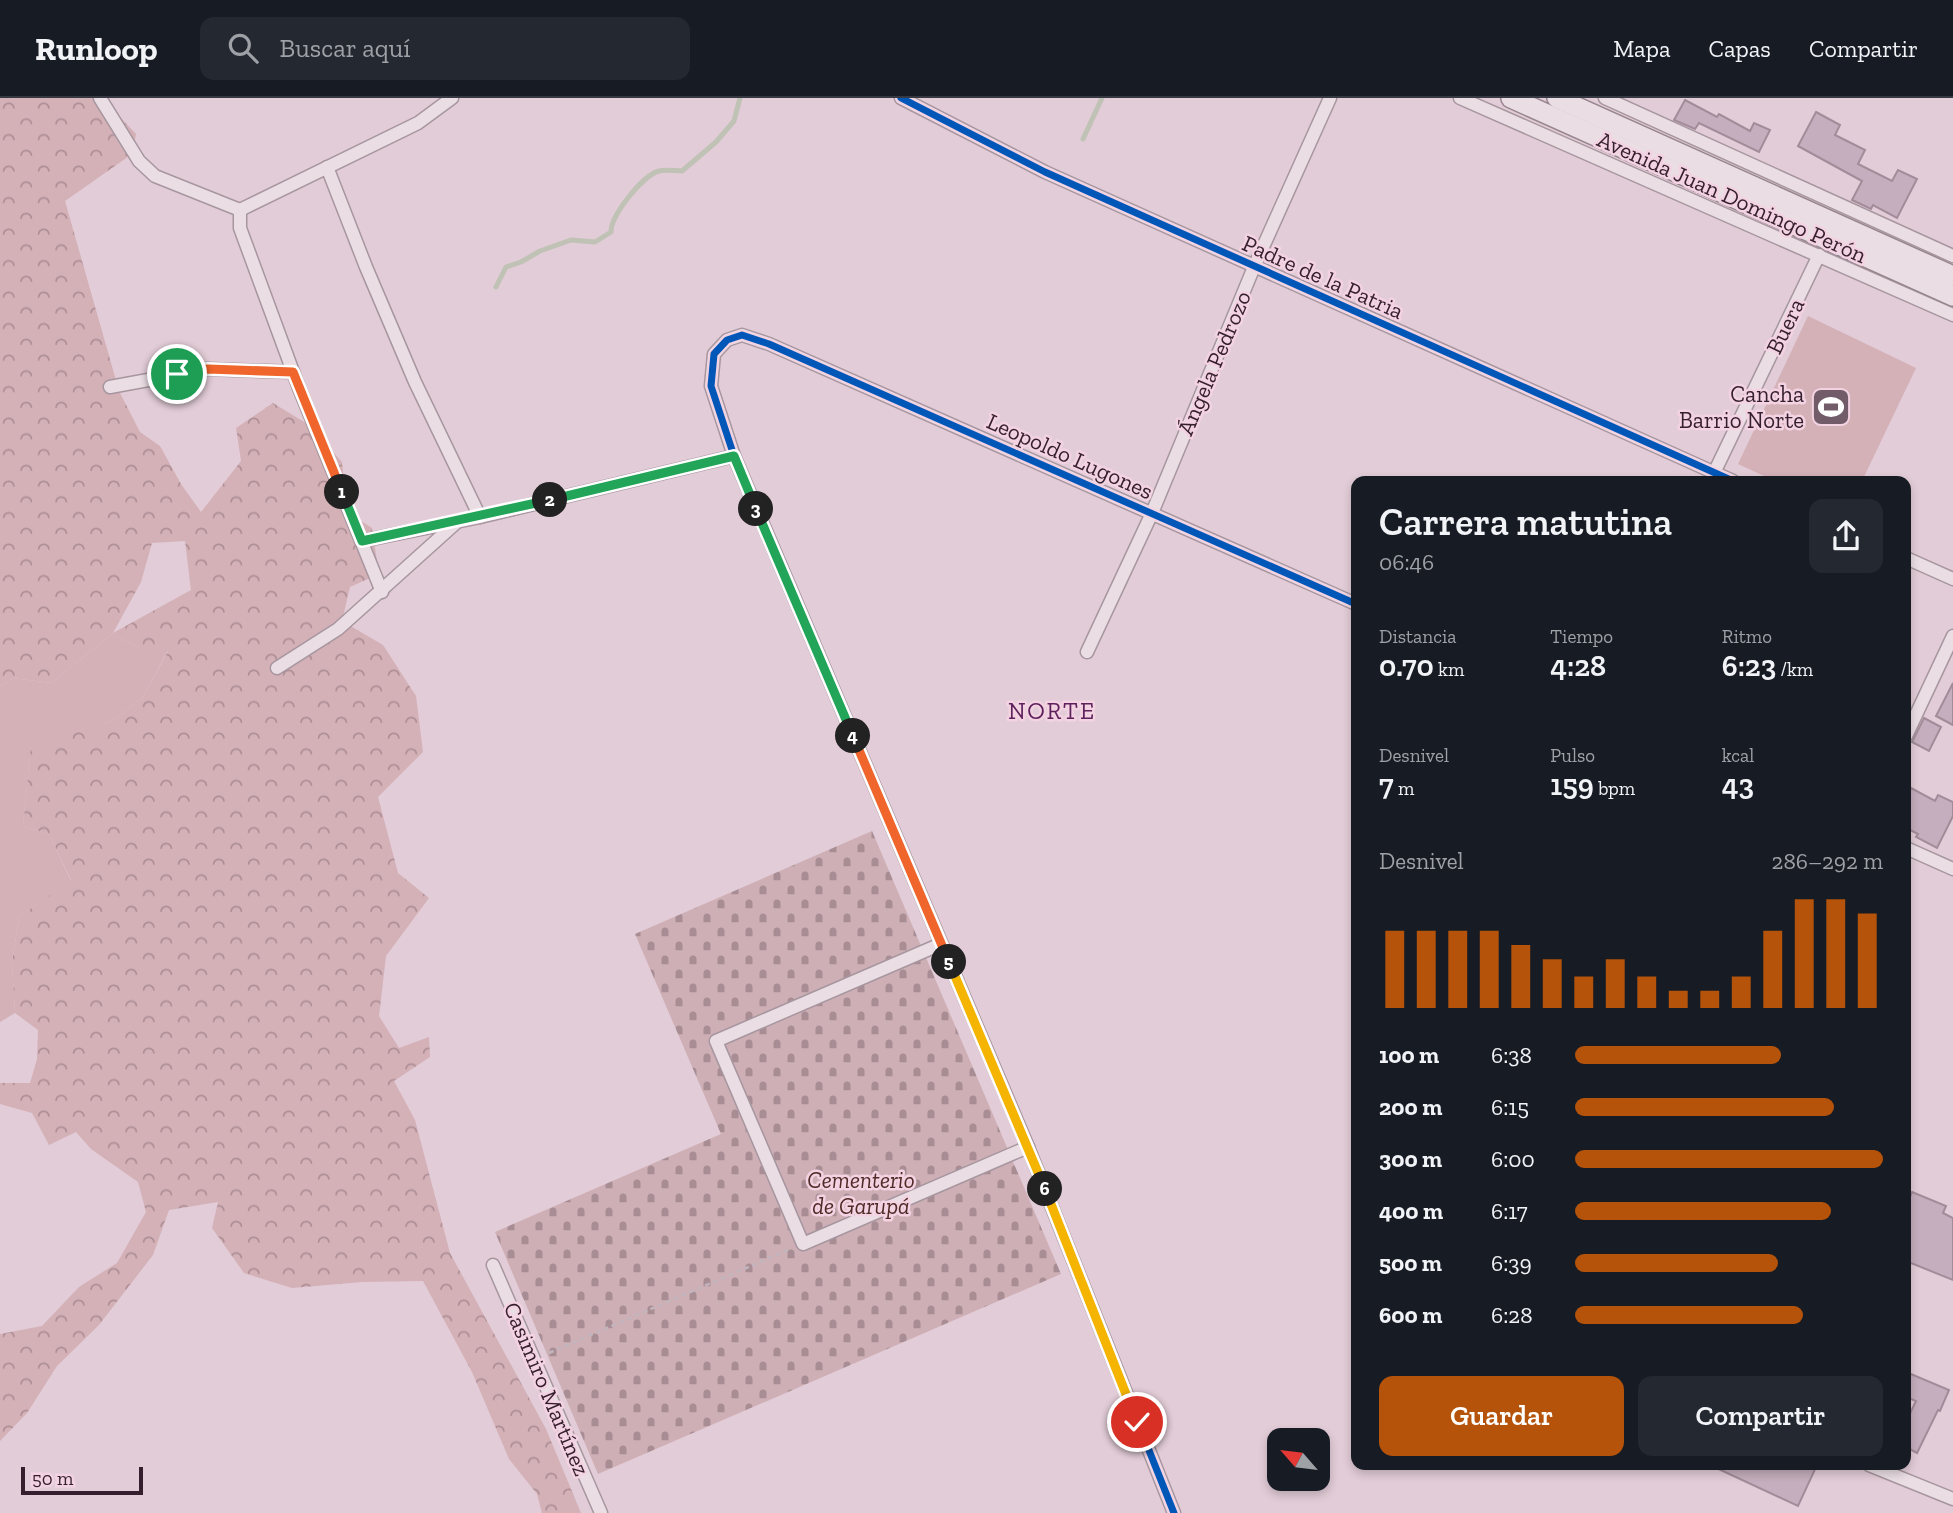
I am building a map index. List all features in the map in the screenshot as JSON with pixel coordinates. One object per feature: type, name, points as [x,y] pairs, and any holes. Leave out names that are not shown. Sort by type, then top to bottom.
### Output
[{"type":"main road","name":"Avenida Juan Domingo Perón","points":[[1511,98],[1953,296]]},
{"type":"main road","name":"Avenida Juan Domingo Perón","points":[[1558,98],[1953,276]]},
{"type":"street","points":[[100,98],[139,161],[155,176],[240,210],[418,123],[452,98]]},
{"type":"street","name":"Padre de la Patria","points":[[901,98],[1045,172],[1721,476]]},
{"type":"street","name":"Ángela Pedrozo","points":[[1087,652],[1152,513],[1254,267],[1330,98]]},
{"type":"street","points":[[1460,98],[1953,315]]},
{"type":"street","points":[[1605,98],[1953,256]]},
{"type":"street","points":[[327,167],[415,382],[480,517]]},
{"type":"street","points":[[240,210],[240,228],[293,372],[382,592]]},
{"type":"street","name":"Buera","points":[[1714,473],[1819,255]]},
{"type":"street","name":"Leopoldo Lugones","points":[[734,456],[711,386],[715,354],[727,340],[742,335],[769,344],[1351,602]]},
{"type":"street","points":[[110,387],[208,369],[293,372]]},
{"type":"street","points":[[362,541],[480,517],[734,456],[1028,1147],[1174,1513]]},
{"type":"street","points":[[278,668],[338,629],[457,522]]},
{"type":"street","points":[[1911,560],[1953,579]]},
{"type":"street","points":[[1911,725],[1953,636]]},
{"type":"street","points":[[1911,850],[1953,869]]},
{"type":"street","points":[[941,944],[716,1041],[803,1244],[1028,1147]]},
{"type":"street","name":"Casimiro Martínez","points":[[493,1265],[601,1513]]},
{"type":"street","points":[[1882,1470],[1953,1499]]},
{"type":"path","points":[[534,1360],[803,1244]]},
{"type":"green space","points":[[0,98],[102,98],[136,134],[132,154],[65,201],[119,391],[140,432],[160,446],[181,484],[201,512],[241,461],[236,428],[273,403],[309,425],[342,462],[347,512],[372,528],[379,574],[350,587],[342,621],[383,645],[416,696],[423,752],[378,797],[398,873],[429,898],[386,956],[379,1016],[399,1048],[429,1037],[430,1057],[394,1081],[415,1120],[450,1253],[546,1429],[581,1513],[542,1513],[537,1494],[509,1459],[472,1372],[423,1281],[362,1282],[292,1288],[244,1273],[212,1228],[218,1202],[169,1210],[153,1255],[99,1325],[57,1366],[27,1413],[0,1441],[0,1334],[42,1326],[79,1287],[117,1263],[146,1212],[138,1182],[91,1149],[76,1132],[49,1145],[32,1113],[0,1104],[0,1083],[30,1083],[37,1059],[38,1030],[15,1013],[12,962],[19,917],[71,880],[49,834],[23,826],[31,745],[113,721],[143,697],[168,651],[139,648],[112,634],[51,683],[13,678],[0,686]],"holes":[[[185,541],[191,590],[113,633],[141,582],[152,543]]]},
{"type":"green space","name":"Cancha Barrio Norte","points":[[1808,316],[1916,368],[1864,476],[1764,476],[1738,464]]},
{"type":"green space","points":[[112,634],[139,648],[168,650],[143,697],[113,721],[31,746],[23,826],[49,834],[71,881],[19,917],[12,962],[15,1013],[0,1022],[0,686],[13,678],[51,683]]},
{"type":"green space","name":"Cementerio de Garupá","points":[[872,831],[1061,1274],[598,1474],[495,1232],[721,1134],[635,934]]},
{"type":"building","points":[[1685,100],[1750,131],[1754,123],[1770,130],[1759,152],[1699,123],[1695,129],[1674,120]]},
{"type":"building","points":[[1816,112],[1840,125],[1835,135],[1865,150],[1858,164],[1892,181],[1898,170],[1917,179],[1897,218],[1873,205],[1871,209],[1852,200],[1862,181],[1798,146]]},
{"type":"building","points":[[1953,683],[1953,725],[1936,716]]},
{"type":"building","points":[[1924,718],[1941,727],[1929,751],[1912,742]]},
{"type":"building","points":[[1911,788],[1935,801],[1938,795],[1953,802],[1953,816],[1937,848],[1916,837],[1918,834],[1911,830]]},
{"type":"building","points":[[1912,1192],[1946,1206],[1943,1213],[1953,1218],[1953,1280],[1911,1263]]},
{"type":"building","points":[[1911,1374],[1949,1390],[1917,1453],[1911,1450],[1911,1412],[1916,1401],[1911,1399]]},
{"type":"building","points":[[1721,1470],[1815,1470],[1798,1506]]},
{"type":"waterway","points":[[496,287],[506,267],[571,240],[595,242],[611,232],[622,206],[645,180],[659,171],[682,171],[716,142],[734,121],[740,98]]},
{"type":"waterway","points":[[1083,139],[1102,98]]},
{"type":"cycle path","points":[[901,98],[1045,172],[1722,476]]},
{"type":"cycle path","points":[[1174,1513],[1028,1147],[734,456],[711,386],[714,354],[727,340],[742,335],[769,344],[1351,602]]},
{"type":"place","name":"Cancha Barrio Norte","points":[[1831,407]]},
{"type":"district","name":"NORTE","points":[[1052,711]]},
{"type":"route","points":[[177,374],[208,369],[293,372],[362,541],[457,522],[734,456],[1028,1147],[1137,1422]]}]
